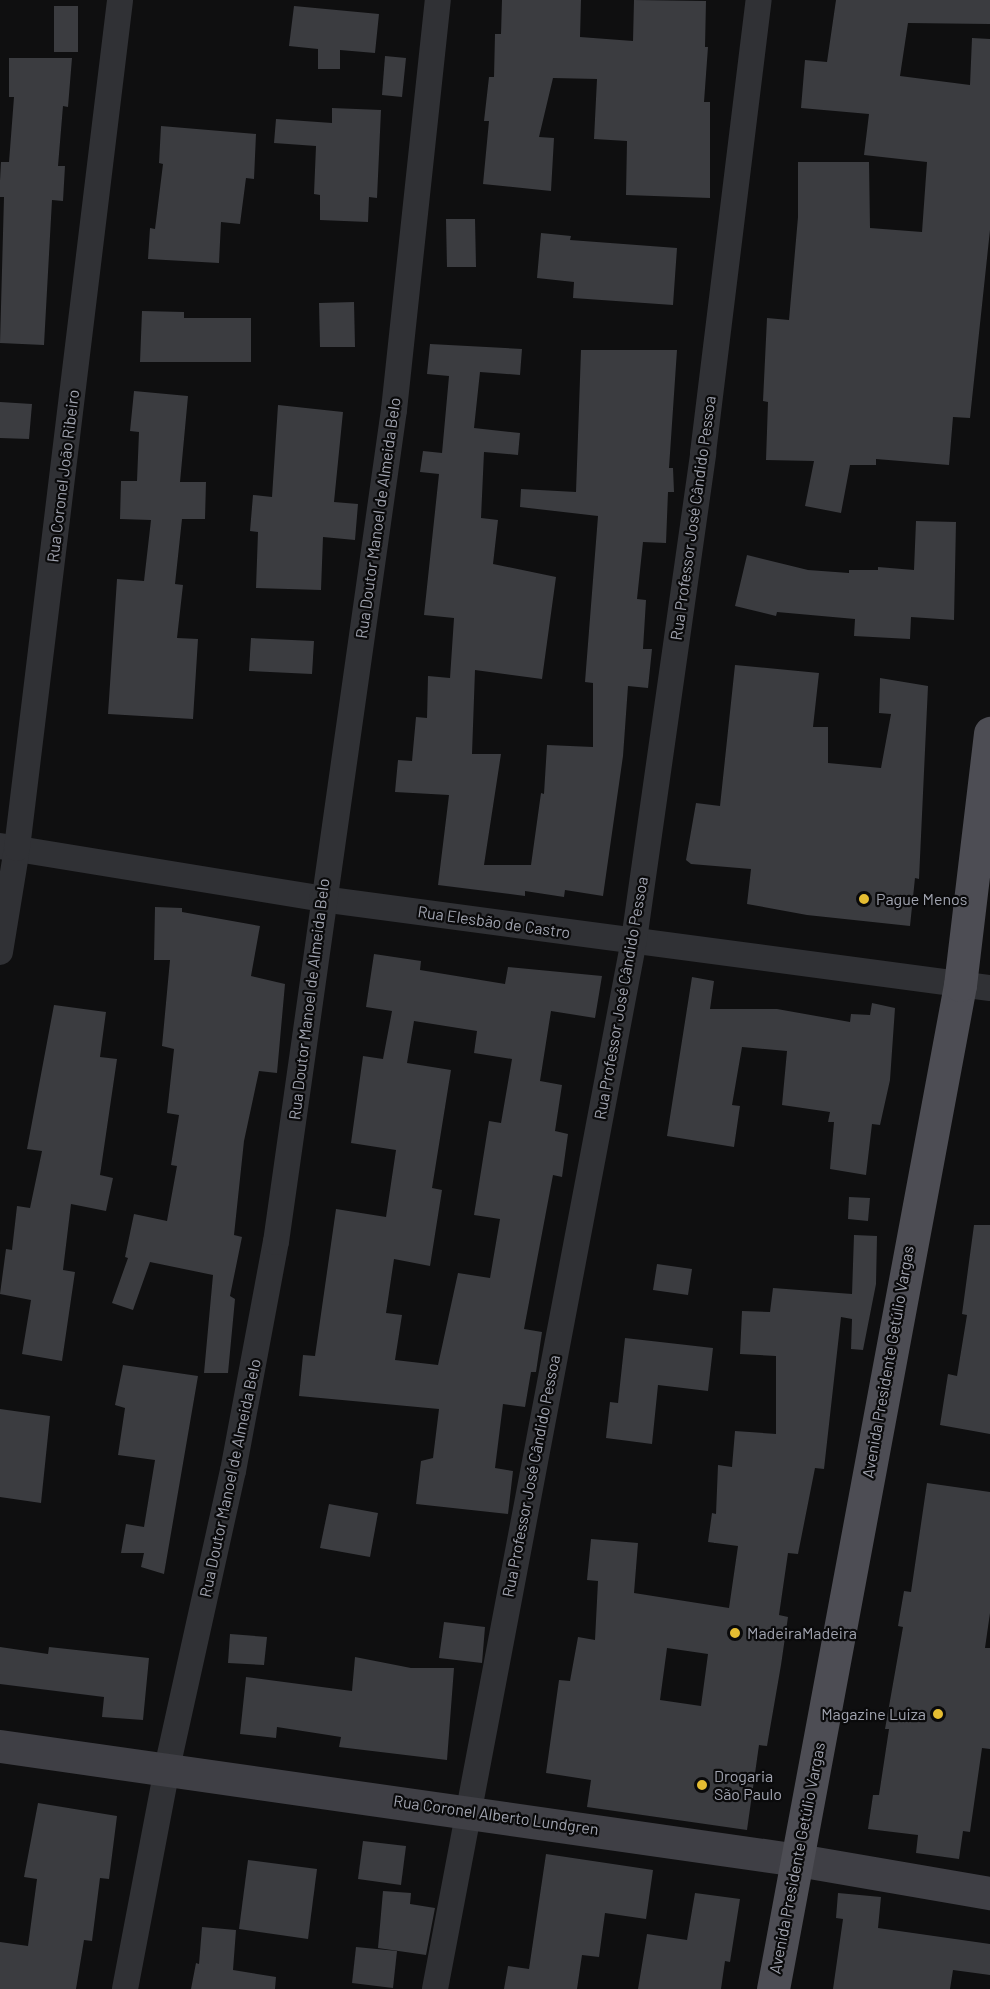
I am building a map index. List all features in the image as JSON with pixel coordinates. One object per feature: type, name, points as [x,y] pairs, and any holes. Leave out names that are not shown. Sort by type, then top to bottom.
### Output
[{"type":"main road","name":"Avenida Presidente Getúlio Vargas","points":[[772,1989],[798,1860],[922,1176],[975,986],[990,733]]},
{"type":"street","name":"Rua Coronel João Ribeiro","points":[[0,952],[9,847],[120,0]]},
{"type":"street","name":"Rua Doutor Manoel de Almeida Belo","points":[[125,1989],[167,1768],[231,1482],[264,1309],[394,410],[438,0]]},
{"type":"street","name":"Rua Professor José Cândido Pessoa","points":[[435,1989],[634,940],[703,453],[759,0]]},
{"type":"street","name":"Rua Elesbão de Castro","points":[[9,847],[322,899],[975,986]]},
{"type":"street","name":"Rua Coronel Alberto Lundgren","points":[[0,1746],[167,1768],[798,1860],[990,1893]]},
{"type":"building","points":[[502,0],[581,0],[580,37],[633,41],[634,0],[706,1],[705,47],[708,47],[704,102],[710,102],[710,198],[626,195],[627,141],[594,139],[597,79],[553,78],[539,137],[554,138],[551,191],[483,184],[489,121],[484,121],[489,77],[494,77],[495,34],[501,34]]},
{"type":"building","points":[[836,0],[990,0],[990,24],[908,23],[900,76],[970,85],[972,38],[990,39],[990,230],[970,418],[953,417],[949,465],[876,459],[876,465],[850,465],[841,513],[805,506],[814,461],[766,460],[768,402],[763,401],[767,318],[789,320],[798,217],[798,162],[869,162],[870,228],[922,232],[927,162],[864,155],[869,114],[801,108],[805,60],[827,62]]},
{"type":"building","points":[[54,6],[78,6],[78,52],[54,52]]},
{"type":"building","points":[[294,6],[379,14],[375,53],[340,50],[340,69],[318,69],[318,49],[289,46]]},
{"type":"building","points":[[385,56],[406,58],[402,97],[382,95]]},
{"type":"building","points":[[9,58],[72,58],[68,107],[63,106],[58,166],[65,166],[63,201],[52,200],[44,345],[0,343],[4,197],[0,197],[1,162],[9,162],[14,97],[9,97]]},
{"type":"building","points":[[332,108],[381,110],[377,198],[369,197],[368,222],[320,220],[320,195],[314,194],[316,146],[274,143],[276,119],[332,123]]},
{"type":"building","points":[[161,126],[256,134],[254,179],[246,178],[240,224],[221,222],[219,263],[148,259],[150,228],[155,229],[163,164],[159,163]]},
{"type":"building","points":[[446,219],[475,219],[476,267],[447,267]]},
{"type":"building","points":[[541,233],[571,236],[570,240],[677,248],[673,305],[573,298],[574,282],[537,278]]},
{"type":"building","points":[[354,302],[355,347],[320,347],[319,303]]},
{"type":"building","points":[[142,311],[184,312],[184,318],[251,318],[251,362],[140,362]]},
{"type":"building","points":[[430,344],[522,349],[520,375],[480,372],[474,428],[520,433],[518,455],[484,452],[481,518],[498,520],[493,564],[556,577],[542,679],[475,670],[472,754],[501,754],[484,865],[531,865],[541,793],[544,794],[547,745],[593,747],[593,683],[585,682],[598,516],[520,507],[521,489],[576,492],[581,350],[677,350],[669,468],[673,468],[674,492],[668,492],[666,543],[643,542],[637,599],[646,600],[643,649],[652,649],[648,688],[628,686],[623,756],[603,896],[565,890],[564,897],[525,891],[525,896],[438,885],[449,795],[395,792],[398,760],[412,761],[416,717],[427,718],[428,676],[450,678],[454,618],[424,615],[439,474],[420,472],[423,451],[442,453],[449,376],[427,374]]},
{"type":"building","points":[[134,391],[188,396],[180,482],[206,482],[205,519],[182,519],[175,584],[183,585],[177,638],[198,639],[193,719],[108,714],[117,579],[144,581],[151,520],[120,519],[121,481],[137,481],[139,432],[130,431]]},
{"type":"building","points":[[0,402],[32,404],[29,439],[0,438]]},
{"type":"building","points":[[278,405],[343,412],[334,502],[358,504],[355,540],[323,537],[321,590],[256,588],[258,532],[250,531],[253,495],[272,497]]},
{"type":"building","points":[[916,521],[956,522],[954,620],[911,617],[910,639],[854,636],[855,619],[777,612],[776,616],[735,606],[747,555],[808,570],[849,573],[849,570],[878,570],[878,567],[914,570]]},
{"type":"building","points":[[251,638],[314,641],[312,674],[249,671]]},
{"type":"building","points":[[735,665],[819,673],[813,727],[828,727],[828,763],[881,768],[891,714],[879,713],[880,678],[928,686],[919,879],[915,878],[910,926],[807,915],[747,904],[751,869],[691,864],[686,860],[696,803],[720,806]]},
{"type":"building","points":[[155,907],[182,908],[182,912],[260,926],[251,976],[285,984],[277,1073],[259,1071],[244,1141],[234,1235],[242,1237],[230,1296],[235,1299],[228,1373],[204,1373],[213,1275],[150,1262],[133,1310],[112,1303],[128,1258],[125,1257],[134,1214],[167,1221],[177,1166],[171,1165],[179,1115],[167,1113],[174,1049],[162,1046],[170,960],[154,960]]},
{"type":"building","points":[[374,954],[421,961],[420,970],[505,984],[508,967],[602,976],[595,1018],[551,1011],[540,1081],[562,1085],[555,1131],[568,1134],[562,1177],[553,1175],[524,1329],[542,1332],[536,1372],[531,1372],[525,1407],[503,1404],[495,1468],[513,1471],[508,1514],[416,1504],[421,1461],[433,1458],[439,1409],[299,1396],[303,1355],[315,1356],[336,1209],[386,1217],[396,1150],[351,1143],[363,1056],[383,1059],[392,1011],[366,1007]],"holes":[[[414,1021],[477,1031],[474,1053],[512,1059],[501,1123],[489,1121],[474,1215],[500,1219],[490,1278],[458,1273],[438,1365],[395,1360],[402,1315],[386,1313],[394,1259],[430,1266],[442,1190],[432,1188],[451,1070],[407,1063]]]},
{"type":"building","points":[[692,977],[714,981],[710,1009],[777,1009],[850,1022],[851,1014],[870,1015],[872,1003],[895,1008],[890,1080],[880,1125],[872,1124],[866,1175],[830,1169],[834,1122],[828,1122],[830,1112],[782,1105],[787,1051],[742,1047],[732,1105],[740,1106],[734,1147],[667,1136]]},
{"type":"building","points":[[54,1005],[106,1012],[100,1057],[117,1059],[100,1175],[113,1178],[106,1211],[71,1204],[63,1270],[75,1272],[62,1361],[22,1354],[31,1300],[0,1294],[6,1249],[12,1250],[17,1206],[30,1208],[42,1151],[27,1149]]},
{"type":"building","points":[[849,1197],[870,1198],[868,1221],[848,1219]]},
{"type":"building","points":[[974,1225],[990,1225],[990,1434],[940,1425],[948,1374],[957,1376],[967,1315],[962,1314]]},
{"type":"building","points":[[854,1235],[877,1236],[876,1284],[863,1350],[851,1349],[852,1319],[841,1317],[824,1469],[815,1468],[798,1554],[788,1553],[779,1615],[788,1617],[781,1665],[767,1746],[759,1745],[747,1830],[587,1807],[591,1780],[546,1773],[559,1680],[570,1681],[578,1637],[595,1640],[598,1581],[587,1580],[591,1539],[638,1543],[634,1593],[729,1608],[738,1546],[708,1542],[712,1513],[716,1514],[718,1465],[732,1467],[735,1431],[776,1434],[776,1356],[740,1354],[742,1311],[770,1312],[773,1288],[852,1294]],"holes":[[[667,1648],[708,1654],[701,1706],[660,1700]]]},
{"type":"building","points":[[657,1264],[692,1269],[688,1295],[653,1290]]},
{"type":"building","points":[[625,1338],[713,1348],[708,1391],[658,1385],[652,1444],[606,1438],[610,1402],[618,1403]]},
{"type":"building","points":[[123,1365],[198,1376],[164,1574],[141,1567],[144,1553],[121,1553],[126,1524],[144,1527],[155,1460],[118,1455],[125,1408],[115,1405]]},
{"type":"building","points":[[0,1409],[50,1416],[41,1503],[0,1497]]},
{"type":"building","points":[[927,1483],[990,1492],[990,1613],[985,1648],[990,1648],[990,1749],[982,1748],[970,1832],[963,1831],[959,1859],[916,1853],[918,1835],[868,1829],[873,1795],[879,1795],[889,1729],[885,1729],[903,1627],[898,1626],[904,1591],[911,1592]]},
{"type":"building","points":[[329,1504],[378,1513],[370,1557],[320,1548]]},
{"type":"building","points":[[444,1622],[485,1627],[482,1663],[439,1658]]},
{"type":"building","points":[[230,1634],[267,1637],[264,1665],[228,1663]]},
{"type":"building","points":[[0,1647],[48,1654],[49,1647],[149,1658],[143,1720],[102,1717],[104,1697],[0,1684]]},
{"type":"building","points":[[355,1657],[411,1668],[454,1668],[447,1760],[339,1747],[341,1737],[277,1727],[276,1738],[240,1734],[246,1677],[352,1691]]},
{"type":"building","points":[[38,1803],[117,1816],[109,1879],[100,1878],[92,1941],[84,1940],[76,1989],[0,1989],[0,1942],[28,1946],[37,1879],[24,1877]]},
{"type":"building","points":[[363,1841],[406,1846],[401,1885],[358,1879]]},
{"type":"building","points":[[546,1854],[653,1870],[646,1919],[605,1913],[599,1957],[582,1955],[577,1989],[504,1989],[508,1966],[529,1969]]},
{"type":"building","points":[[248,1860],[317,1869],[308,1939],[239,1929]]},
{"type":"building","points":[[383,1891],[411,1893],[410,1904],[435,1908],[426,1955],[378,1948]]},
{"type":"building","points":[[695,1893],[740,1899],[730,1962],[725,1961],[721,1989],[638,1989],[647,1934],[687,1940]]},
{"type":"building","points":[[838,1893],[881,1897],[878,1928],[990,1944],[990,1975],[953,1970],[950,1989],[833,1989],[843,1919],[836,1918]]},
{"type":"building","points":[[202,1927],[236,1930],[233,1970],[276,1977],[275,1989],[191,1989],[196,1963],[199,1964]]},
{"type":"building","points":[[356,1947],[397,1951],[393,1988],[352,1983]]},
{"type":"place","name":"Pague Menos","points":[[864,899]]},
{"type":"place","name":"MadeiraMadeira","points":[[735,1633]]},
{"type":"place","name":"Magazine Luiza","points":[[938,1714]]},
{"type":"place","name":"Drogaria São Paulo","points":[[702,1785]]}]
